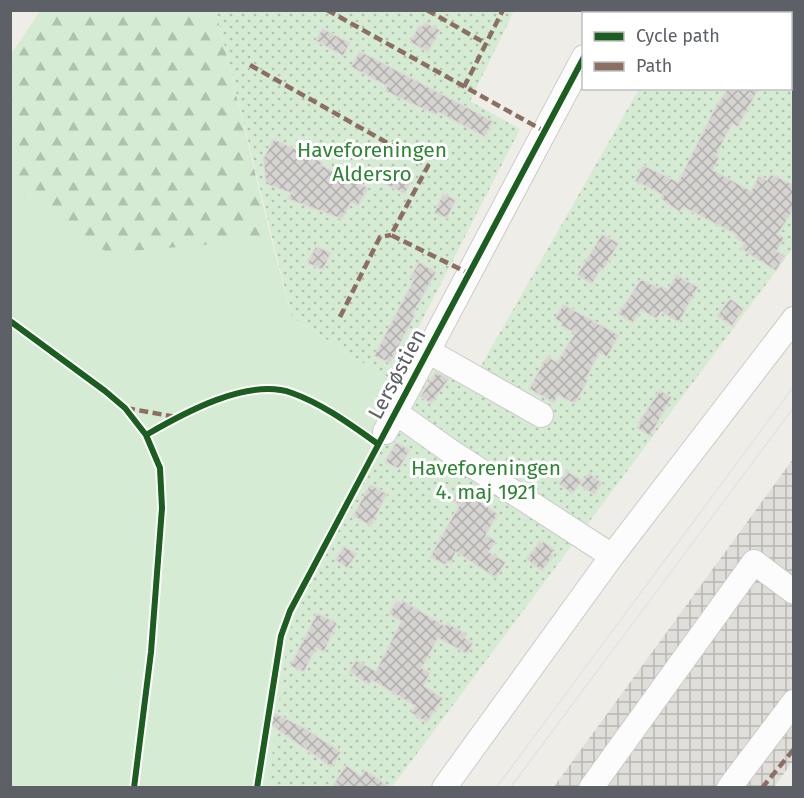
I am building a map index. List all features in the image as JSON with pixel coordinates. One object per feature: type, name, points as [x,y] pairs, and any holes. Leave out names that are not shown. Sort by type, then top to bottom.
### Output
[{"type":"lane","name":"Lersøstien","points":[[582,61],[390,422],[450,451],[612,556]]},
{"type":"lane","points":[[444,788],[612,556],[794,319]]},
{"type":"lane","points":[[429,351],[541,415]]},
{"type":"lane","points":[[591,788],[754,562],[794,592]]},
{"type":"lane","points":[[729,788],[794,702]]},
{"type":"shaded area","points":[[793,459],[793,761],[774,787],[553,788]]},
{"type":"green space","points":[[40,11],[216,11],[271,239],[254,253],[11,330],[10,56]]},
{"type":"green space","name":"Haveforeningen Aldersro","points":[[216,11],[514,11],[470,101],[520,129],[391,381],[292,317]]},
{"type":"green space","name":"Haveforeningen 4. maj 1921","points":[[793,11],[793,248],[392,787],[268,788],[288,635],[305,593],[435,347],[478,371],[638,90],[792,90],[792,12],[682,12]]},
{"type":"green space","points":[[10,188],[108,253],[271,239],[292,317],[409,395],[305,593],[301,787],[11,787]]},
{"type":"building","points":[[425,22],[440,30],[428,52],[410,42],[419,25],[422,26]]},
{"type":"building","points":[[322,28],[350,43],[343,56],[316,41]]},
{"type":"building","points":[[360,51],[493,121],[485,137],[438,112],[436,115],[385,91],[387,86],[351,67]]},
{"type":"building","points":[[727,90],[758,90],[738,127],[732,124],[716,155],[719,158],[713,170],[751,191],[759,175],[767,180],[771,174],[794,185],[794,209],[778,234],[784,238],[777,251],[785,256],[776,271],[741,249],[744,243],[735,238],[737,235],[683,207],[680,212],[661,199],[663,195],[635,181],[643,165],[678,182],[715,108]]},
{"type":"building","points":[[274,139],[368,188],[358,206],[351,202],[342,219],[288,199],[291,193],[266,184],[263,159]]},
{"type":"building","points":[[398,168],[414,176],[405,194],[385,184],[391,171],[396,173]]},
{"type":"building","points":[[443,193],[456,200],[447,218],[434,213]]},
{"type":"building","points":[[602,234],[619,243],[592,284],[577,275]]},
{"type":"building","points":[[316,246],[331,253],[323,270],[307,263]]},
{"type":"building","points":[[419,262],[436,272],[390,363],[374,356],[414,279],[410,277]]},
{"type":"building","points":[[676,275],[698,287],[679,322],[661,312],[657,319],[641,310],[633,323],[618,314],[641,279],[668,290]]},
{"type":"building","points":[[730,298],[744,309],[732,326],[717,316]]},
{"type":"building","points":[[563,304],[619,335],[607,357],[599,353],[575,404],[558,395],[554,403],[529,389],[547,356],[557,362],[575,333],[561,326],[562,323],[555,319]]},
{"type":"building","points":[[436,372],[449,379],[431,404],[420,396]]},
{"type":"building","points":[[660,390],[672,397],[650,436],[637,428],[640,424],[638,423]]},
{"type":"building","points":[[396,442],[410,450],[399,469],[385,462]]},
{"type":"building","points":[[567,471],[583,481],[572,494],[559,484]]},
{"type":"building","points":[[589,473],[602,483],[594,495],[580,485]]},
{"type":"building","points":[[370,484],[387,494],[371,526],[353,516]]},
{"type":"building","points":[[460,488],[498,514],[486,535],[496,541],[489,552],[506,562],[496,578],[456,552],[451,563],[447,561],[445,565],[430,557],[459,505],[451,500]]},
{"type":"building","points":[[540,541],[555,550],[542,571],[526,559]]},
{"type":"building","points":[[344,546],[357,554],[347,568],[335,560]]},
{"type":"building","points":[[402,600],[445,626],[447,623],[467,634],[465,638],[473,643],[467,654],[438,638],[422,668],[430,673],[424,686],[443,698],[427,723],[411,713],[415,706],[372,680],[369,685],[349,672],[356,660],[376,671],[401,621],[389,614],[396,601],[400,604]]},
{"type":"building","points":[[317,613],[337,623],[324,652],[316,648],[304,672],[290,666]]},
{"type":"building","points":[[271,711],[306,729],[341,752],[331,767],[265,721]]},
{"type":"building","points":[[346,765],[361,776],[365,770],[391,788],[331,788]]},
{"type":"tram line","points":[[496,788],[794,386]]},
{"type":"tram line","points":[[510,788],[794,407]]},
{"type":"marked path","points":[[327,10],[544,131]]},
{"type":"marked path","points":[[427,10],[485,43]]},
{"type":"marked path","points":[[464,87],[503,10]]},
{"type":"marked path","points":[[250,65],[428,166],[391,235],[470,274]]},
{"type":"marked path","points":[[340,317],[380,237],[391,235]]},
{"type":"marked path","points":[[126,408],[176,417]]},
{"type":"marked path","points":[[762,788],[794,749]]},
{"type":"cycle path","points":[[257,788],[281,636],[290,611],[582,61]]},
{"type":"cycle path","points":[[10,321],[125,408],[146,435],[160,468],[162,508],[151,652],[134,788]]},
{"type":"cycle path","points":[[146,435],[216,400],[256,390],[275,389],[292,393],[315,403],[378,444]]}]
